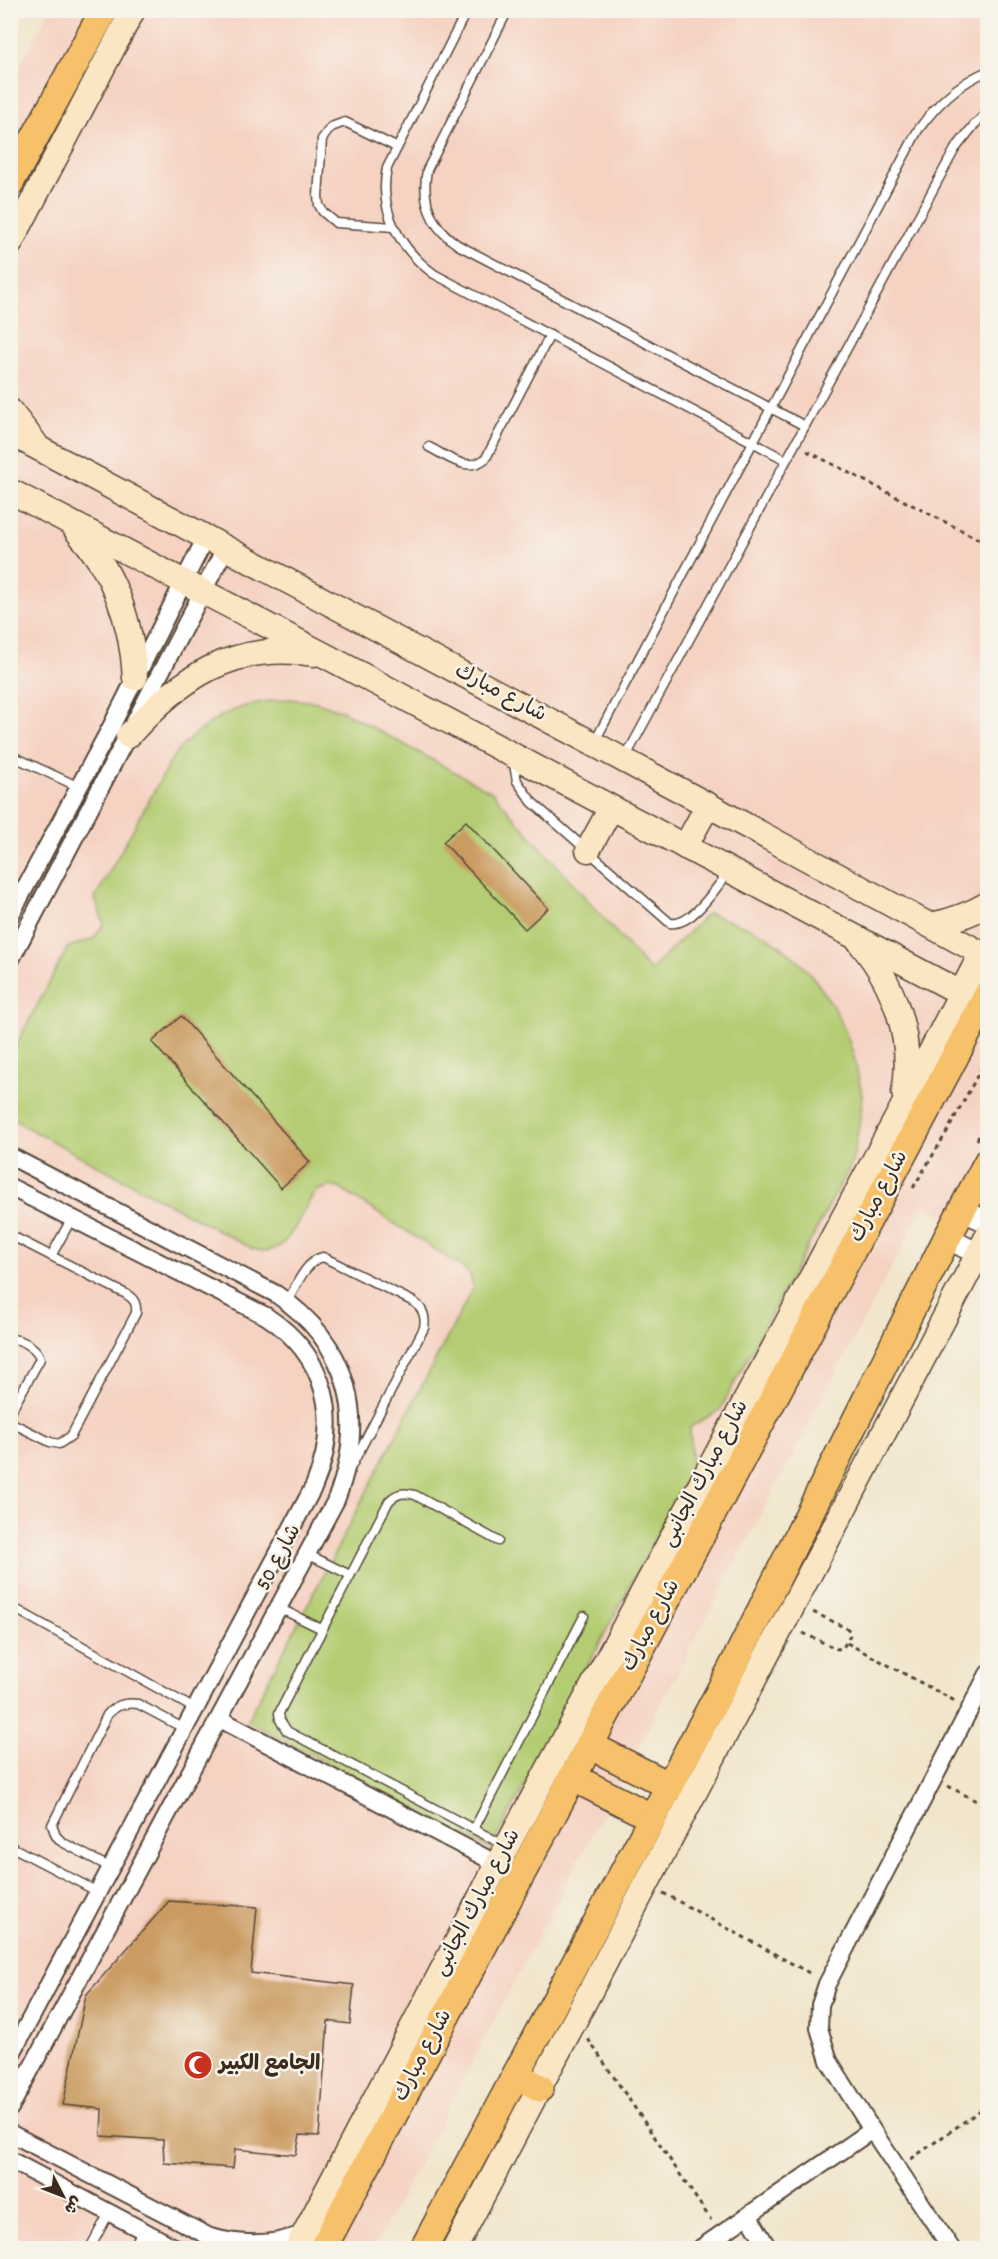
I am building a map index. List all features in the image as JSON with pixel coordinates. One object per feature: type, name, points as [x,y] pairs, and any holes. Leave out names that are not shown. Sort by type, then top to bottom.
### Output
[{"type":"main road","points":[[10,183],[104,10]]},
{"type":"main road","points":[[10,244],[133,10]]},
{"type":"main road","points":[[10,411],[38,447]]},
{"type":"main road","name":"شارع مبارك","points":[[10,433],[708,805],[984,955]]},
{"type":"main road","points":[[11,492],[326,656],[858,940],[977,998]]},
{"type":"main road","points":[[69,522],[100,560],[116,589],[130,628],[135,678]]},
{"type":"main road","points":[[120,731],[182,683],[227,661],[276,652],[302,652],[326,656]]},
{"type":"main road","points":[[685,847],[708,805]]},
{"type":"main road","points":[[588,850],[611,808]]},
{"type":"main road","points":[[930,926],[952,921],[987,904]]},
{"type":"main road","points":[[858,940],[884,977],[901,1019],[907,1064],[906,1087],[901,1110]]},
{"type":"main road","name":"شارع مبارك الجانبى","points":[[308,2243],[508,1862],[735,1445],[901,1110],[977,998],[984,955]]},
{"type":"main road","name":"شارع مبارك","points":[[308,2243],[345,2206],[508,1862],[572,1777],[735,1445],[977,998]]},
{"type":"main road","points":[[424,2248],[732,1668],[987,1161]]},
{"type":"main road","points":[[455,2248],[788,1613],[984,1249]]},
{"type":"main road","points":[[589,1745],[670,1786]]},
{"type":"main road","points":[[572,1777],[653,1818]]},
{"type":"main road","points":[[516,2075],[540,2088]]},
{"type":"street","points":[[10,961],[120,731],[216,542]]},
{"type":"street","points":[[10,916],[79,787],[120,731],[135,678],[193,586]]},
{"type":"street","name":"شارع 50","points":[[10,1156],[287,1302],[306,1317],[318,1331],[338,1363],[346,1383],[352,1424],[350,1455],[336,1500],[10,2108]]},
{"type":"street","name":"شارع 50","points":[[10,1187],[278,1324],[309,1358],[323,1388],[328,1422],[325,1456],[314,1486],[10,2057]]},
{"type":"street","points":[[962,1210],[987,1222]]},
{"type":"street","points":[[947,1238],[984,1249]]},
{"type":"street","points":[[227,1296],[239,1275]]},
{"type":"street","points":[[951,2248],[897,2169],[829,2061],[821,2039],[820,2005],[827,1984],[987,1674]]},
{"type":"street","points":[[212,1678],[236,1689]]},
{"type":"street","points":[[220,1719],[508,1862]]},
{"type":"street","points":[[701,2248],[872,2130]]},
{"type":"street","points":[[10,2133],[210,2237],[258,2244],[282,2240],[308,2243]]},
{"type":"street","points":[[10,2160],[176,2248]]},
{"type":"street","points":[[749,2216],[768,2248]]},
{"type":"lane","points":[[467,10],[387,168],[384,182],[387,209],[394,227],[409,251],[434,274],[786,460]]},
{"type":"lane","points":[[508,10],[427,170],[425,196],[439,230],[458,245],[805,426]]},
{"type":"lane","points":[[593,744],[918,130],[943,100],[965,83],[987,71]]},
{"type":"lane","points":[[624,760],[955,149],[987,112]]},
{"type":"lane","points":[[394,227],[336,223],[323,212],[318,196],[322,138],[331,127],[345,122],[396,147]]},
{"type":"lane","points":[[429,447],[464,465],[470,466],[482,462],[490,452],[550,335]]},
{"type":"lane","points":[[10,755],[79,787]]},
{"type":"lane","points":[[513,755],[513,768],[524,792],[532,802],[670,923],[675,924],[690,918],[730,871]]},
{"type":"lane","points":[[51,1256],[72,1218]]},
{"type":"lane","points":[[10,1235],[126,1294],[137,1306],[136,1313],[71,1436],[58,1444],[10,1422]]},
{"type":"lane","points":[[287,1302],[310,1264],[323,1257],[414,1302],[423,1310],[425,1316],[424,1328],[343,1483]]},
{"type":"lane","points":[[10,1339],[15,1339],[35,1349],[40,1359],[10,1413]]},
{"type":"lane","points":[[498,1541],[415,1495],[400,1493],[388,1501],[279,1713],[282,1726],[287,1731],[474,1829],[508,1862]]},
{"type":"lane","points":[[307,1554],[350,1575]]},
{"type":"lane","points":[[10,1606],[195,1709]]},
{"type":"lane","points":[[279,1608],[322,1629]]},
{"type":"lane","points":[[474,1829],[584,1616]]},
{"type":"lane","points":[[111,1868],[62,1842],[53,1831],[52,1825],[107,1715],[123,1704],[138,1704],[185,1730]]},
{"type":"lane","points":[[10,1846],[99,1892]]},
{"type":"lane","points":[[90,2248],[109,2213]]},
{"type":"lane","points":[[133,2248],[142,2231]]},
{"type":"path","points":[[795,445],[987,544]]},
{"type":"path","points":[[788,1613],[848,1629],[850,1635],[847,1643],[843,1648],[837,1649],[788,1613]]},
{"type":"path","points":[[847,1643],[969,1709]]},
{"type":"path","points":[[933,1779],[987,1807]]},
{"type":"path","points":[[647,1884],[827,1984]]},
{"type":"path","points":[[576,2020],[721,2235]]},
{"type":"path","points":[[897,2169],[987,2105]]},
{"type":"shaded area","points":[[49,11],[987,11],[987,1239],[924,1206],[374,2248],[11,2248],[10,83]]},
{"type":"green space","points":[[290,699],[317,702],[342,711],[492,792],[650,971],[708,913],[744,925],[782,947],[813,978],[837,1014],[853,1055],[861,1090],[861,1115],[852,1163],[720,1410],[690,1427],[692,1468],[491,1849],[247,1721],[473,1288],[470,1274],[339,1188],[331,1186],[316,1191],[284,1242],[276,1248],[265,1251],[253,1249],[22,1125],[11,1115],[11,1055],[68,947],[93,939],[104,924],[95,898],[174,755],[199,731],[226,714],[255,704]]},
{"type":"building","points":[[466,821],[548,908],[525,929],[443,842]]},
{"type":"building","points":[[181,1016],[310,1162],[281,1188],[152,1042]]},
{"type":"building","name":"الجامع الكبير","points":[[169,1901],[257,1907],[251,1973],[354,1985],[350,2024],[328,2021],[319,2136],[300,2135],[296,2155],[235,2149],[233,2168],[164,2163],[163,2140],[101,2136],[102,2109],[63,2105],[86,1995]]},
{"type":"place","name":"الجامع الكبير","points":[[198,2065]]}]
